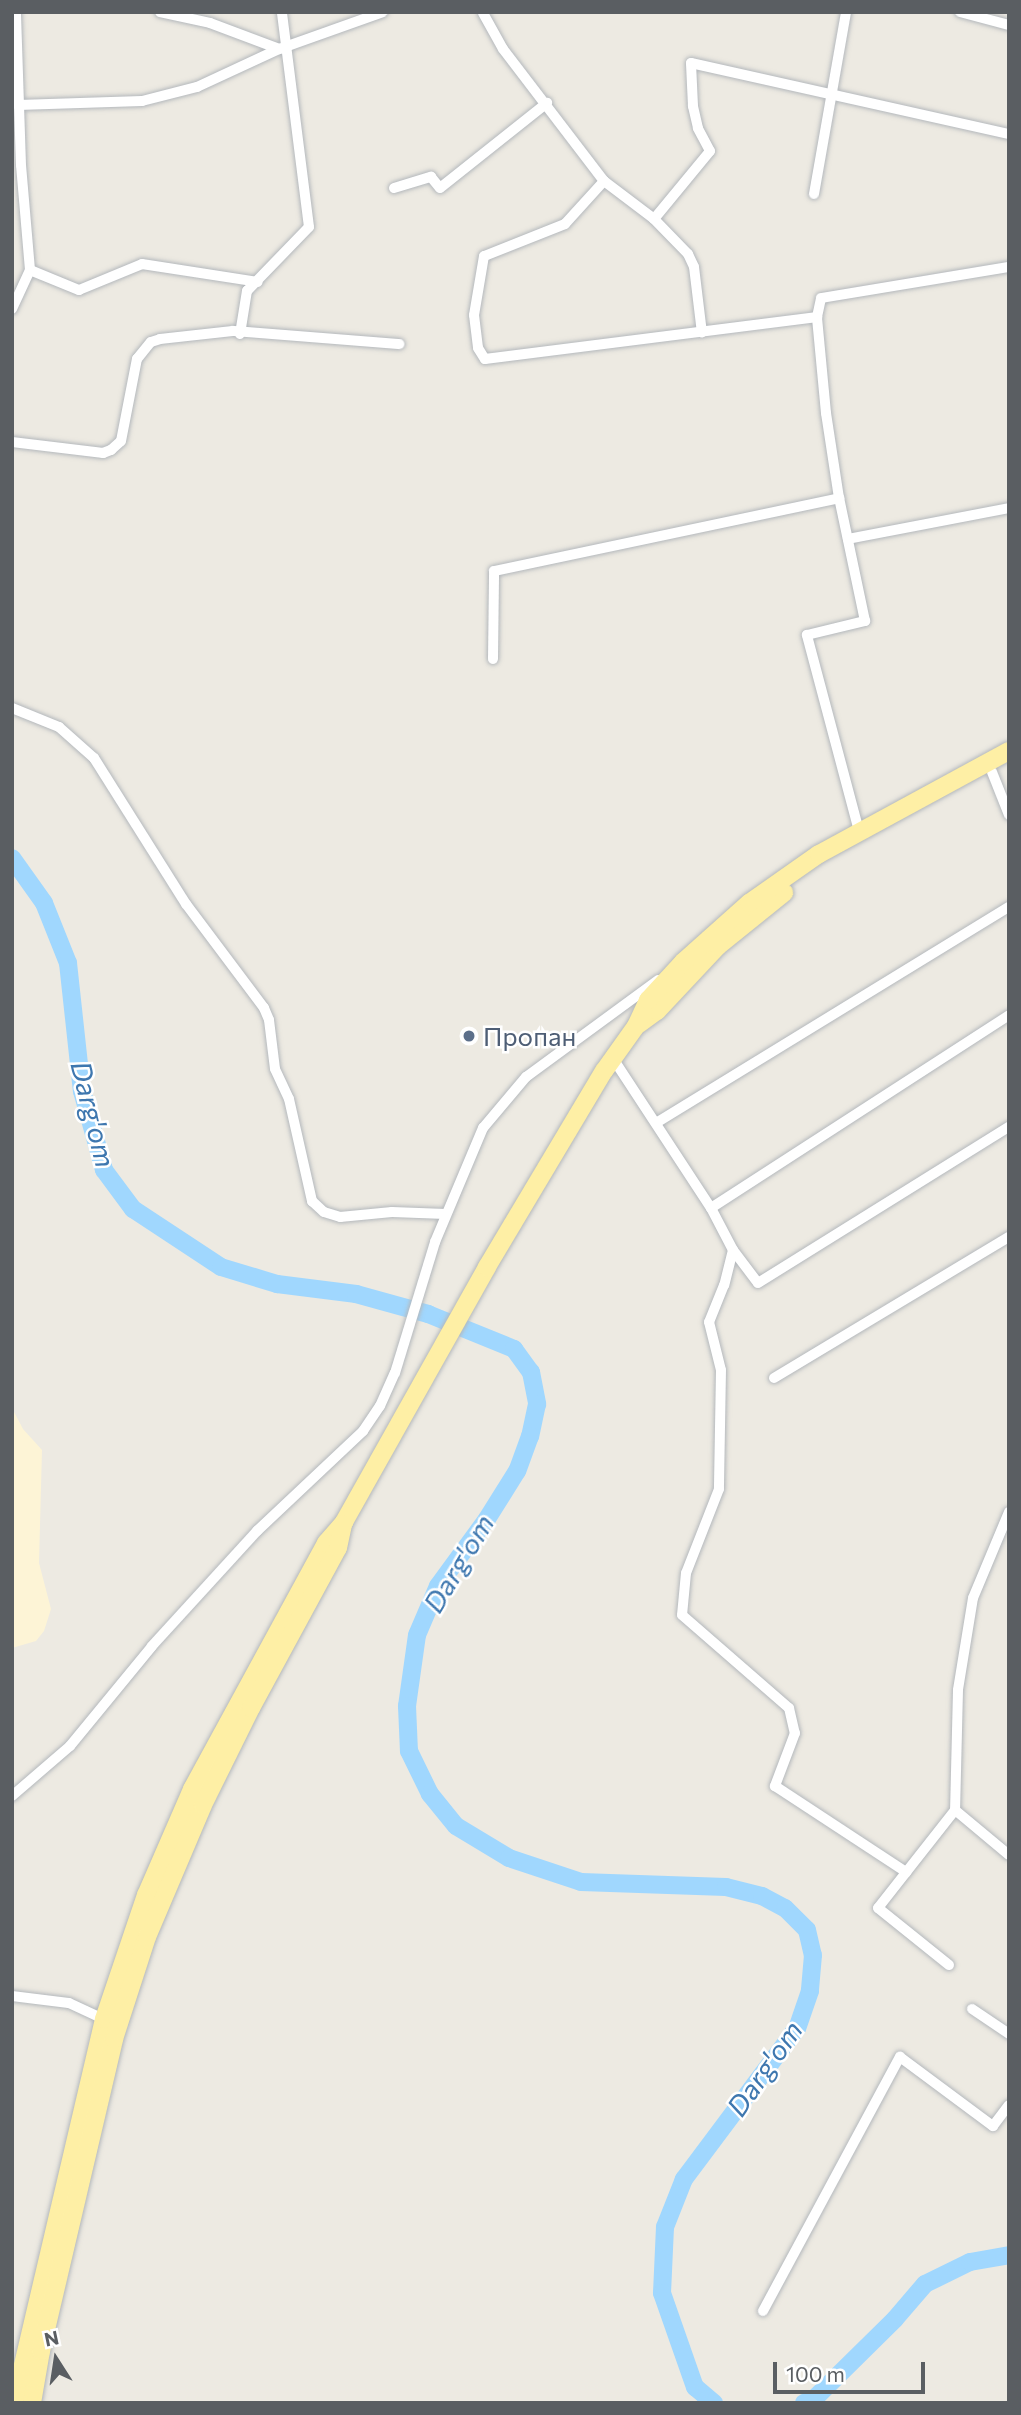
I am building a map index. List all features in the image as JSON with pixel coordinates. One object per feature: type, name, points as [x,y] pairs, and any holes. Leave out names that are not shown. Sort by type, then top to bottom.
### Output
[{"type":"main road","points":[[32,2403],[58,2244],[104,2019],[146,1895],[192,1789],[326,1543],[344,1522],[487,1267],[604,1071],[636,1026],[648,1000],[683,962],[750,903],[819,854],[1009,751]]},
{"type":"main road","points":[[636,1026],[657,1011],[692,971],[731,934],[813,872],[867,835],[1009,764]]},
{"type":"main road","points":[[13,2403],[114,2039],[147,1937],[187,1840],[251,1708],[338,1548],[344,1522]]},
{"type":"street","points":[[12,309],[30,270],[16,127],[16,12]]},
{"type":"street","points":[[160,12],[210,23],[282,49]]},
{"type":"street","points":[[240,334],[247,291],[309,227],[282,49],[282,12]]},
{"type":"street","points":[[18,105],[142,101],[197,87],[282,49],[383,12]]},
{"type":"street","points":[[484,12],[503,49],[547,103],[604,181],[654,219],[688,254],[694,267],[702,333]]},
{"type":"street","points":[[814,194],[846,12]]},
{"type":"street","points":[[962,12],[1009,25]]},
{"type":"street","points":[[654,219],[710,151],[698,128],[693,106],[691,63],[831,92],[1009,134]]},
{"type":"street","points":[[394,188],[431,177],[440,188],[547,103]]},
{"type":"street","points":[[604,181],[565,224],[484,256],[474,315],[478,348],[485,359],[817,317]]},
{"type":"street","points":[[30,270],[79,290],[142,264],[258,282]]},
{"type":"street","points":[[859,831],[807,635],[864,621],[839,498],[826,413],[817,317],[821,298],[1009,267]]},
{"type":"street","points":[[12,442],[103,453],[111,450],[121,441],[137,359],[151,342],[200,332],[399,344]]},
{"type":"street","points":[[493,659],[494,571],[839,498]]},
{"type":"street","points":[[848,539],[1009,508]]},
{"type":"street","points":[[12,708],[60,727],[94,758],[186,904],[264,1008],[275,1069],[289,1099],[312,1201],[324,1212],[340,1217],[392,1212],[446,1214]]},
{"type":"street","points":[[992,772],[1009,815]]},
{"type":"street","points":[[656,1123],[1009,907]]},
{"type":"street","points":[[12,1796],[70,1746],[152,1646],[257,1531],[355,1440],[380,1406],[394,1373],[435,1242],[483,1128],[526,1077],[683,962]]},
{"type":"street","points":[[710,1208],[1009,1015]]},
{"type":"street","points":[[614,1060],[710,1208],[733,1250],[758,1283],[1009,1127]]},
{"type":"street","points":[[774,1378],[1009,1237]]},
{"type":"street","points":[[733,1250],[724,1286],[709,1322],[721,1370],[719,1489],[686,1573],[682,1615],[789,1708],[795,1733],[775,1786],[906,1872]]},
{"type":"street","points":[[948,1965],[878,1908],[955,1810],[958,1690],[973,1598],[1009,1512]]},
{"type":"street","points":[[955,1810],[1009,1855]]},
{"type":"street","points":[[12,1996],[69,2003],[104,2019]]},
{"type":"street","points":[[972,2009],[1009,2034]]},
{"type":"street","points":[[763,2311],[900,2057],[993,2126],[1009,2105]]},
{"type":"shaded area","points":[[12,1408],[23,1429],[42,1450],[39,1563],[51,1609],[44,1631],[36,1641],[12,1648]]},
{"type":"waterway","name":"Darg'om","points":[[12,858],[44,903],[68,963],[82,1091],[104,1170],[133,1209],[221,1267],[277,1284],[356,1294],[428,1314],[514,1349],[531,1372],[537,1404],[530,1436],[517,1471],[487,1519],[438,1586],[417,1635],[407,1706],[409,1751],[430,1794],[456,1826],[509,1858],[581,1882],[726,1887],[762,1896],[785,1908],[807,1930],[813,1955],[810,1991],[797,2028],[684,2179],[665,2227],[662,2293],[695,2387],[714,2403]]},
{"type":"waterway","name":"Darg'om","points":[[804,2403],[815,2398],[895,2319],[925,2284],[970,2262],[1009,2255]]},
{"type":"place","name":"Пропан","points":[[469,1036]]}]
